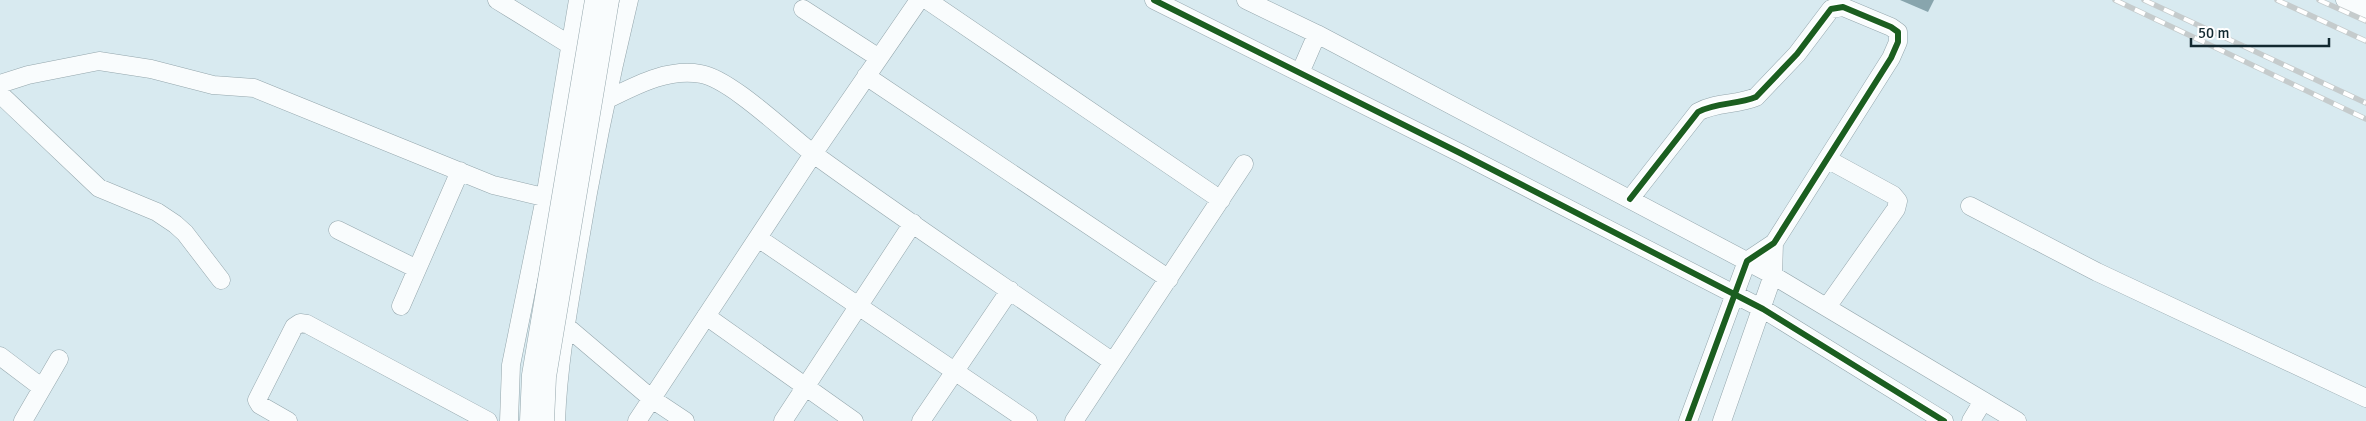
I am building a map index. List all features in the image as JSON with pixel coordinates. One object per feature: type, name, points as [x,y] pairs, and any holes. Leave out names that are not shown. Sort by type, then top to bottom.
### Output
[{"type":"street","points":[[497,0],[570,45]]},
{"type":"street","points":[[509,421],[511,365],[545,198],[578,0]]},
{"type":"street","points":[[529,421],[531,375],[594,0]]},
{"type":"street","points":[[545,421],[547,377],[610,0]]},
{"type":"street","points":[[556,421],[558,372],[585,207],[604,101],[629,0]]},
{"type":"street","points":[[637,421],[866,76],[919,0]]},
{"type":"street","points":[[927,0],[1221,200]]},
{"type":"street","points":[[1154,0],[1763,309],[1944,421]]},
{"type":"street","points":[[1246,0],[1317,34],[1773,275],[2017,421]]},
{"type":"street","points":[[2345,0],[2366,9]]},
{"type":"street","points":[[1630,199],[1698,112],[1714,105],[1748,101],[1756,97],[1797,54],[1832,9],[1843,7],[1891,27],[1898,32],[1898,42],[1774,243],[1747,261],[1688,421]]},
{"type":"street","points":[[802,9],[879,58]]},
{"type":"street","points":[[1300,73],[1317,34]]},
{"type":"street","points":[[0,84],[28,74],[100,61],[152,69],[213,85],[254,88],[493,185],[585,207]]},
{"type":"street","points":[[604,101],[656,77],[702,74],[723,82],[814,154],[1114,362]]},
{"type":"street","points":[[866,76],[1169,279]]},
{"type":"street","points":[[0,94],[100,188],[157,212],[175,224],[185,233],[221,280]]},
{"type":"street","points":[[1827,159],[1893,195],[1898,201],[1896,209],[1827,307]]},
{"type":"street","points":[[1074,421],[1244,164]]},
{"type":"street","points":[[400,306],[460,171]]},
{"type":"street","points":[[1970,206],[2097,272],[2366,398]]},
{"type":"street","points":[[783,421],[913,223]]},
{"type":"street","points":[[338,230],[417,269]]},
{"type":"street","points":[[758,238],[1028,421]]},
{"type":"street","points":[[1722,421],[1763,309],[1773,275],[1774,243]]},
{"type":"street","points":[[921,421],[1010,290]]},
{"type":"street","points":[[706,316],[854,421]]},
{"type":"street","points":[[288,421],[260,405],[257,400],[294,327],[300,323],[307,324],[479,419]]},
{"type":"street","points":[[566,326],[652,399],[685,421]]},
{"type":"street","points":[[0,356],[41,387]]},
{"type":"street","points":[[22,421],[59,359]]},
{"type":"street","points":[[1971,421],[1983,401]]},
{"type":"building","points":[[1900,0],[1934,0],[1928,12]]},
{"type":"railway","points":[[2115,0],[2366,119]]},
{"type":"railway","points":[[2144,0],[2366,103]]},
{"type":"railway","points":[[2277,0],[2366,41]]},
{"type":"railway","points":[[2319,0],[2366,21]]},
{"type":"cycle path","points":[[1154,0],[1460,153],[1763,309],[1944,421]]},
{"type":"cycle path","points":[[1630,199],[1698,112],[1756,97],[1797,54],[1831,9],[1843,7],[1891,27],[1898,32],[1898,42],[1891,58],[1774,243],[1747,261],[1688,421]]}]
